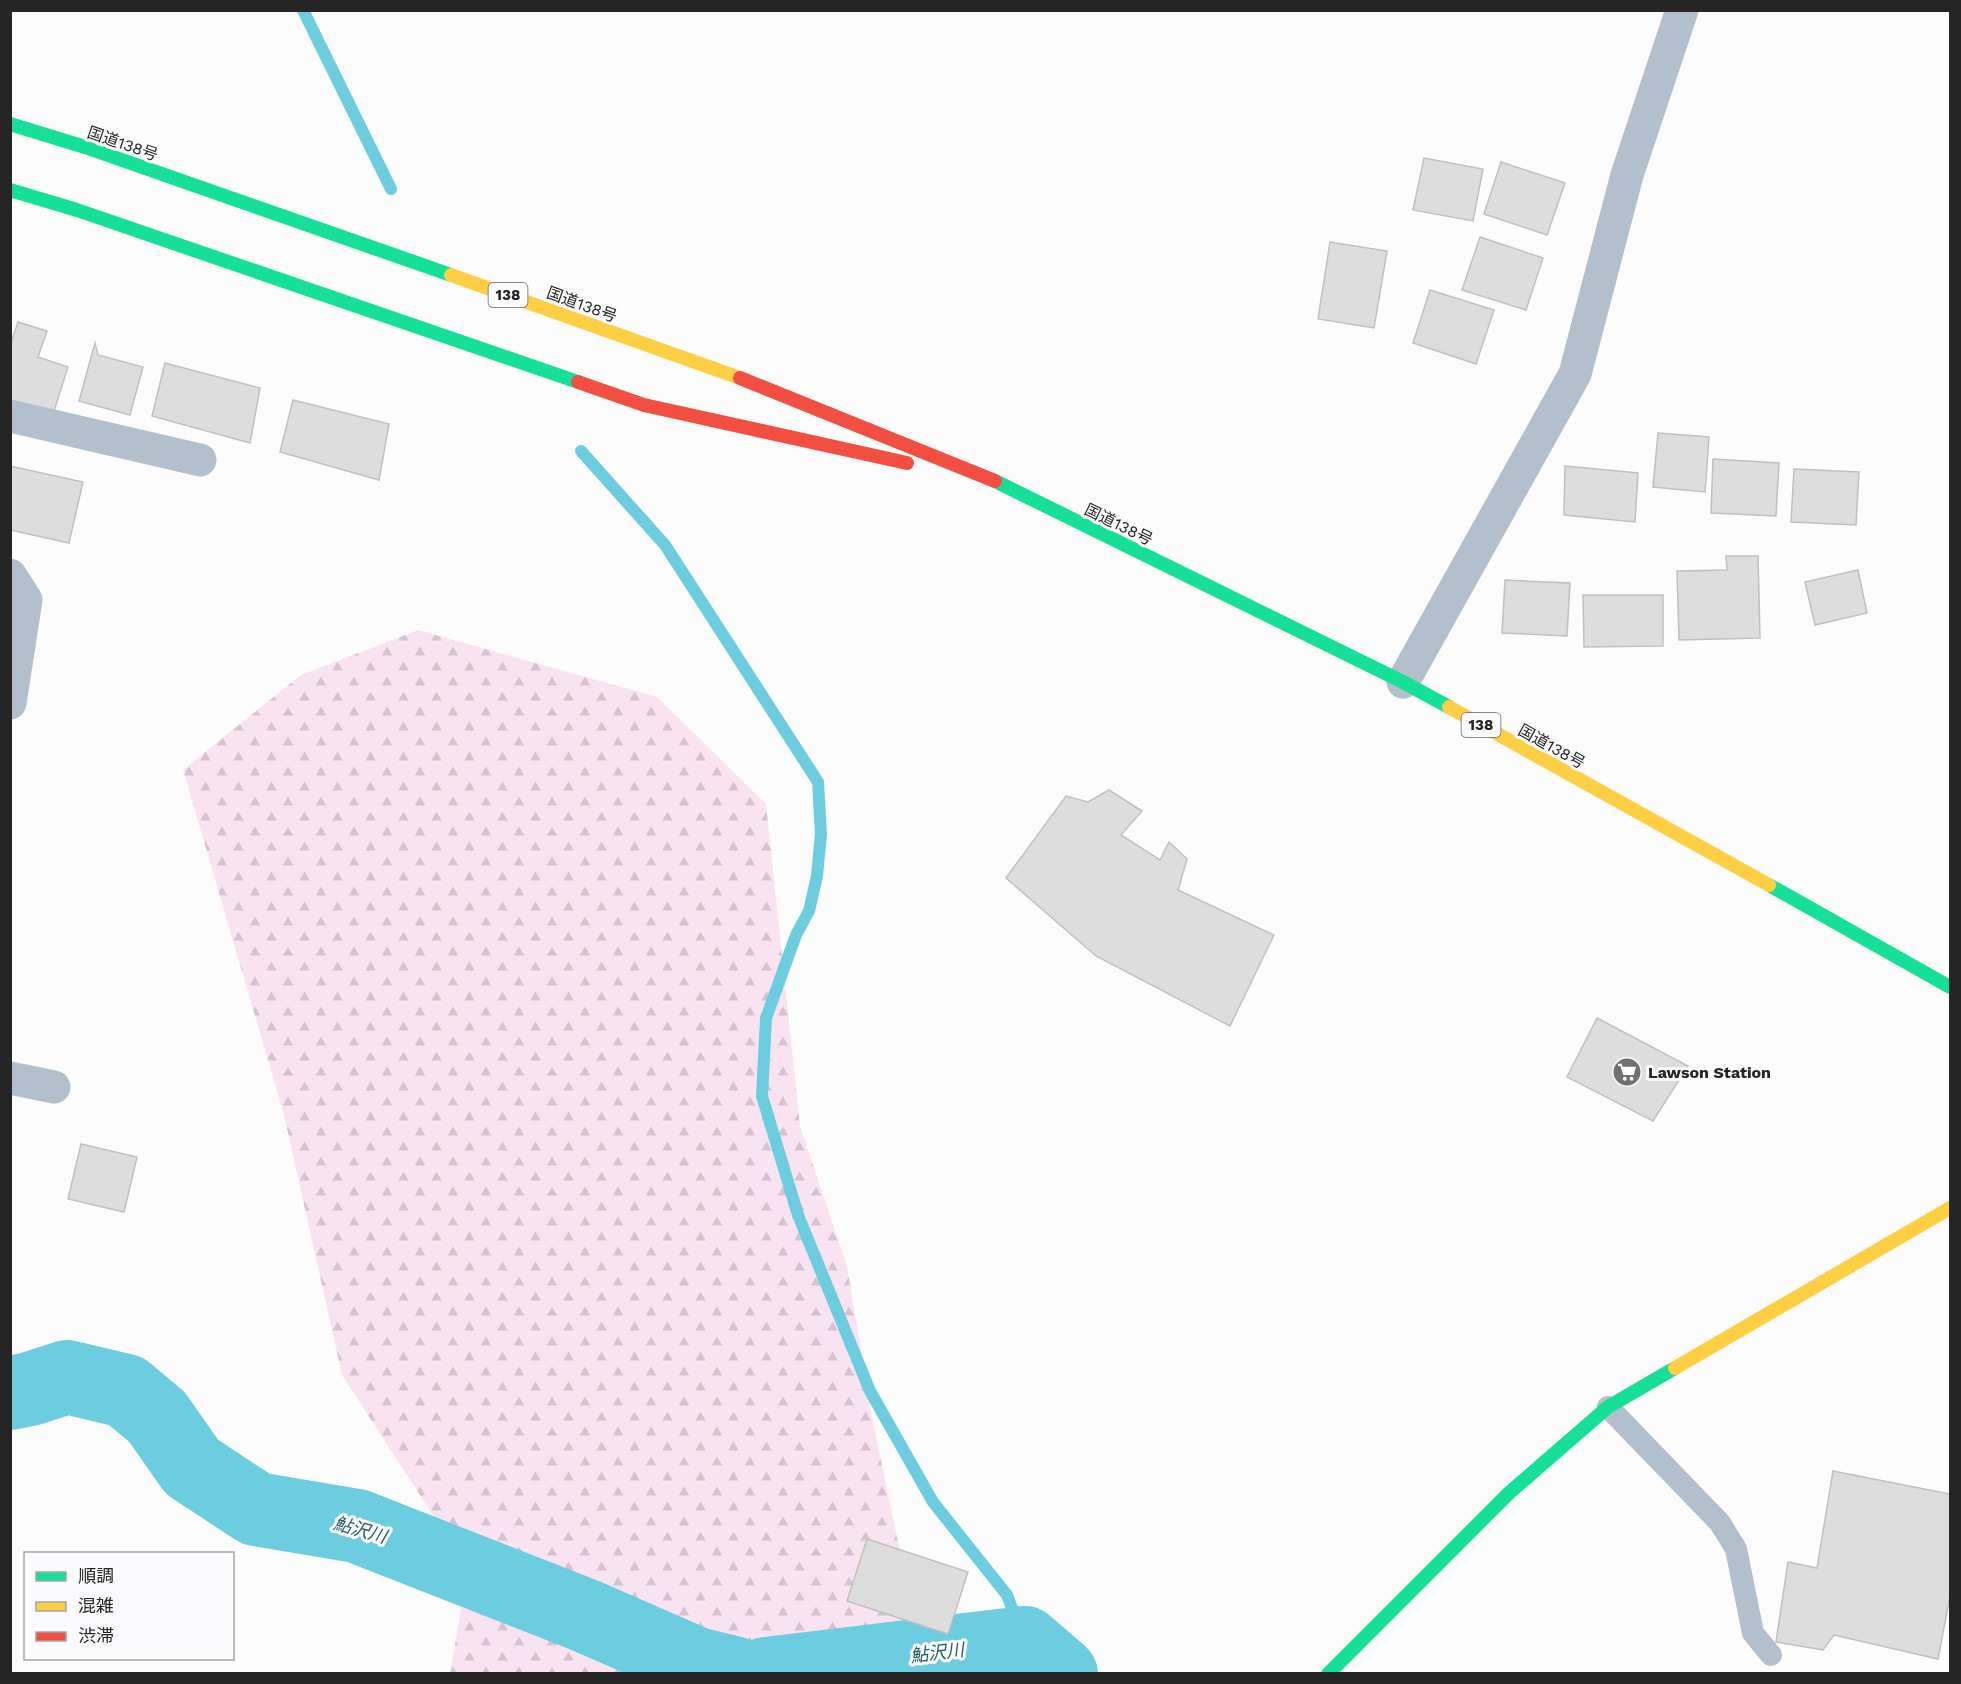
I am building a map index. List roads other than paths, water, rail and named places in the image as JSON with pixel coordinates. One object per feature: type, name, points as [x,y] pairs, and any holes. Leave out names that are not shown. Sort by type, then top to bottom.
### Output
[{"type":"main road","name":"国道138号","points":[[10,124],[175,178],[713,368],[1000,483],[1403,682],[1950,987]]},
{"type":"main road","name":"国道138号","points":[[10,190],[76,210],[644,405],[1000,483]]},
{"type":"main road","points":[[1328,1674],[1509,1493],[1608,1407],[1950,1208]]},
{"type":"street","points":[[1403,682],[1575,374],[1627,175],[1682,10]]},
{"type":"street","points":[[10,416],[200,460]]},
{"type":"street","points":[[10,575],[26,600],[10,704]]},
{"type":"street","points":[[10,1077],[54,1087]]},
{"type":"lane","points":[[1608,1407],[1720,1523],[1736,1549],[1753,1633],[1772,1655]]},
{"type":"waterway","points":[[303,10],[391,189]]},
{"type":"waterway","points":[[581,451],[665,545],[818,782],[821,834],[817,876],[809,911],[796,935],[766,1018],[762,1096],[798,1215],[870,1391],[933,1502],[1007,1595],[1025,1643]]},
{"type":"waterway","name":"鮎沢川","points":[[10,1393],[67,1377],[126,1391],[157,1417],[192,1467],[256,1509],[357,1526],[584,1615],[696,1664],[737,1674]]},
{"type":"waterway","name":"鮎沢川","points":[[766,1674],[1025,1643],[1061,1674]]},
{"type":"place","name":"Lawson Station","points":[[1627,1072]]}]
